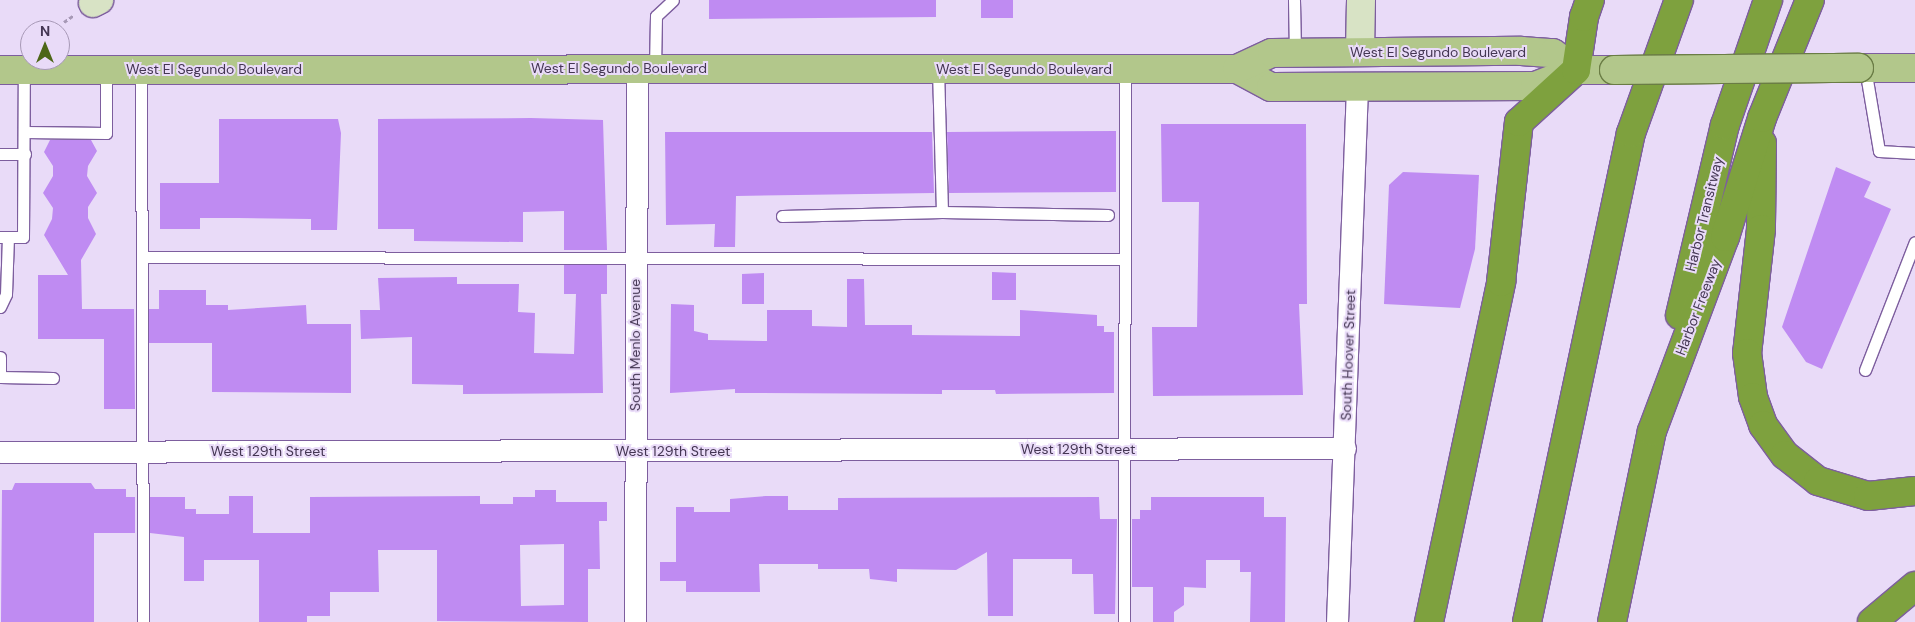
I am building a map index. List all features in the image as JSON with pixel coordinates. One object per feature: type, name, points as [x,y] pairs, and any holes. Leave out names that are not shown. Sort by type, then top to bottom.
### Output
[{"type":"highway","points":[[1429,622],[1501,282],[1519,122],[1576,70],[1584,17],[1590,0]]},
{"type":"highway","points":[[1526,622],[1631,133],[1679,0]]},
{"type":"highway","points":[[1631,133],[1698,0]]},
{"type":"highway","name":"Harbor Transitway","points":[[1652,431],[1725,125],[1768,0]]},
{"type":"highway","name":"Harbor Freeway","points":[[1612,622],[1652,431],[1725,236],[1762,118],[1810,0]]},
{"type":"highway","points":[[1762,118],[1761,229],[1747,353],[1753,397],[1763,425],[1785,455],[1818,481],[1868,496],[1915,491]]},
{"type":"highway","points":[[1872,622],[1915,586]]},
{"type":"main road","name":"West El Segundo Boulevard","points":[[12,70],[1237,69],[1272,53],[1360,52],[1553,53],[1576,70]]},
{"type":"main road","name":"West El Segundo Boulevard","points":[[1237,69],[1271,87],[1357,87],[1535,86],[1576,70],[1915,68]]},
{"type":"street","points":[[1360,52],[1361,0]]},
{"type":"street","name":"South Menlo Avenue","points":[[635,622],[636,258],[646,68]]},
{"type":"street","name":"South Hoover Street","points":[[1338,622],[1357,87]]},
{"type":"street","name":"West 129th Street","points":[[0,452],[1345,448]]},
{"type":"lane","points":[[646,68],[656,16],[673,0]]},
{"type":"lane","points":[[1294,0],[1295,52]]},
{"type":"lane","points":[[1862,68],[1879,151],[1915,153]]},
{"type":"lane","points":[[938,69],[942,212]]},
{"type":"lane","points":[[1124,622],[1125,69]]},
{"type":"lane","points":[[0,307],[6,294],[4,237],[23,236],[25,132],[12,70]]},
{"type":"lane","points":[[25,132],[106,133],[106,70]]},
{"type":"lane","points":[[141,70],[143,622]]},
{"type":"lane","points":[[0,154],[25,154]]},
{"type":"lane","points":[[782,216],[942,212],[1108,215]]},
{"type":"lane","points":[[1865,370],[1915,242]]},
{"type":"lane","points":[[142,257],[1125,259]]},
{"type":"lane","points":[[0,357],[0,378],[53,378]]},
{"type":"building","points":[[709,0],[936,0],[936,17],[709,19]]},
{"type":"building","points":[[981,0],[1013,0],[1013,18],[981,18]]},
{"type":"building","points":[[531,118],[603,120],[607,250],[564,250],[564,211],[523,212],[523,242],[414,241],[414,229],[378,229],[378,119]]},
{"type":"building","points":[[219,119],[338,119],[341,133],[337,230],[311,230],[311,219],[238,218],[200,218],[200,229],[160,229],[160,183],[219,183]]},
{"type":"building","points":[[1161,124],[1306,124],[1307,304],[1299,304],[1303,395],[1153,396],[1152,327],[1197,327],[1199,202],[1162,202]]},
{"type":"building","points":[[1116,131],[1116,192],[949,193],[947,132]]},
{"type":"building","points":[[665,132],[932,132],[934,193],[736,196],[735,247],[714,247],[715,224],[666,225]]},
{"type":"building","points":[[50,140],[91,140],[97,151],[88,166],[87,176],[97,193],[88,207],[88,218],[96,234],[81,260],[82,309],[134,309],[135,409],[104,409],[104,339],[38,339],[38,275],[68,275],[44,235],[52,219],[53,208],[43,193],[53,176],[53,166],[44,152]]},
{"type":"building","points":[[1836,167],[1871,182],[1864,197],[1891,209],[1822,369],[1806,362],[1782,327]]},
{"type":"building","points":[[1403,172],[1479,175],[1475,249],[1460,308],[1384,304],[1389,185]]},
{"type":"building","points":[[564,265],[607,265],[607,294],[601,294],[603,393],[463,394],[463,385],[412,384],[412,337],[361,339],[360,310],[380,310],[378,278],[457,277],[457,284],[519,284],[518,312],[535,313],[534,353],[574,354],[576,294],[564,294]]},
{"type":"building","points":[[992,272],[1016,273],[1016,300],[992,300]]},
{"type":"building","points":[[764,273],[764,304],[742,304],[742,274]]},
{"type":"building","points":[[847,279],[864,279],[865,325],[912,325],[912,335],[1020,336],[1020,310],[1097,315],[1097,326],[1104,326],[1104,332],[1114,332],[1114,393],[996,394],[995,390],[942,390],[942,394],[735,393],[735,389],[670,393],[671,304],[694,305],[694,331],[708,334],[708,340],[767,341],[767,310],[812,310],[812,326],[847,327]]},
{"type":"building","points":[[159,290],[206,290],[206,305],[228,305],[228,310],[306,305],[307,324],[351,324],[351,393],[212,392],[212,343],[149,343],[149,309],[159,309]]},
{"type":"building","points":[[15,483],[91,483],[95,489],[126,489],[126,497],[135,497],[135,533],[94,533],[94,622],[1,622],[2,490],[12,490]]},
{"type":"building","points":[[535,490],[556,490],[556,502],[607,502],[607,521],[599,521],[600,569],[588,569],[588,622],[437,621],[437,550],[378,550],[379,592],[330,592],[330,616],[307,616],[307,622],[259,622],[259,560],[204,560],[204,581],[184,581],[184,537],[150,533],[150,497],[185,497],[185,509],[196,509],[196,514],[229,514],[229,496],[253,496],[253,533],[310,533],[310,497],[480,496],[480,504],[513,504],[513,497],[535,497]],"holes":[[[564,544],[564,605],[521,606],[520,545]]]},
{"type":"building","points":[[788,496],[788,510],[838,510],[838,498],[1099,497],[1100,519],[1117,519],[1115,614],[1094,614],[1093,574],[1072,574],[1072,559],[1013,559],[1013,616],[988,616],[987,552],[956,570],[897,569],[897,582],[870,579],[869,569],[818,569],[818,564],[759,564],[760,592],[686,592],[686,581],[660,581],[660,562],[676,562],[676,507],[694,507],[694,512],[730,512],[730,499]]},
{"type":"building","points":[[1151,497],[1264,497],[1264,517],[1286,517],[1285,622],[1250,622],[1251,572],[1240,572],[1240,560],[1206,560],[1206,588],[1184,587],[1184,605],[1174,612],[1174,622],[1153,622],[1153,587],[1132,587],[1132,519],[1140,519],[1140,510],[1151,510]]}]
